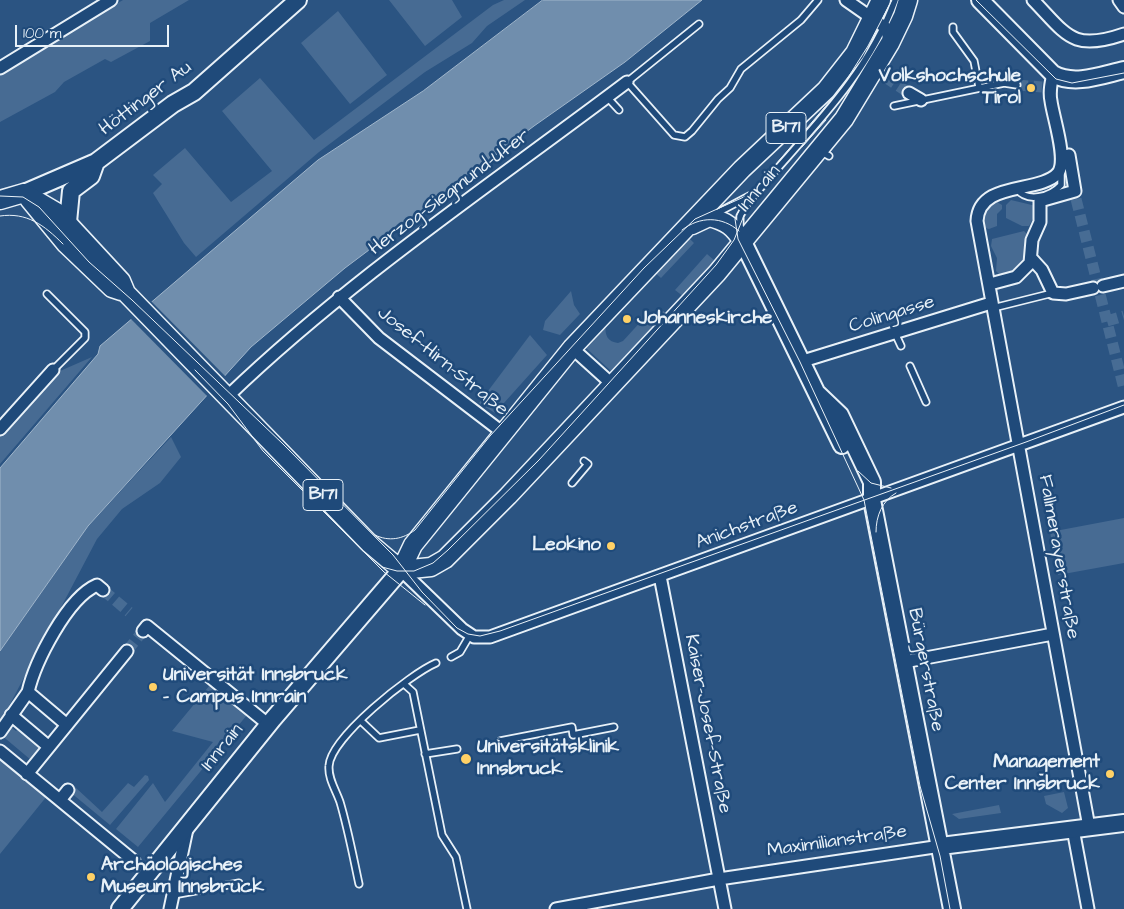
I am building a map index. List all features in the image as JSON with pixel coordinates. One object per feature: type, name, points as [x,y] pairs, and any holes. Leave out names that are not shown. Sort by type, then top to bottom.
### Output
[{"type":"main road","name":"Innrain","points":[[401,570],[416,542],[502,432],[572,348],[742,169],[826,90],[878,23],[881,0]]},
{"type":"main road","name":"Innrain","points":[[401,570],[431,567],[445,559],[563,441],[717,274],[743,242],[824,154],[852,113],[901,21],[908,0]]},
{"type":"main road","name":"Höttinger Au","points":[[0,200],[24,192]]},
{"type":"main road","name":"B171","points":[[24,192],[52,208],[68,222],[121,281],[132,300]]},
{"type":"main road","name":"B171","points":[[24,192],[66,244],[112,288],[132,300],[369,542],[401,570]]},
{"type":"main road","points":[[687,228],[709,216],[724,220],[735,228],[743,242]]},
{"type":"street","points":[[0,68],[111,0]]},
{"type":"street","name":"Höttinger Au","points":[[24,192],[96,162],[173,104],[194,92],[298,0]]},
{"type":"street","points":[[846,0],[888,31],[890,43]]},
{"type":"street","points":[[980,0],[1053,74],[1061,78],[1074,80],[1124,70]]},
{"type":"street","points":[[1032,0],[1072,39],[1090,42],[1124,34]]},
{"type":"street","points":[[1119,0],[1124,7]]},
{"type":"street","points":[[1053,74],[1050,100],[1061,156],[1060,168]]},
{"type":"street","name":"Herzog-Siegmund-Ufer","points":[[225,394],[280,346],[340,298],[627,82]]},
{"type":"street","points":[[909,93],[921,100]]},
{"type":"street","points":[[1069,154],[1075,195],[1040,201],[1040,222],[1032,240],[1032,259],[1042,270],[1053,293],[1066,294],[1124,281]]},
{"type":"street","points":[[68,222],[71,191],[91,176],[96,162]]},
{"type":"street","name":"Fallmerayerstraße","points":[[1060,168],[1052,178],[992,197],[985,202],[978,214],[994,293],[1053,634],[1081,828],[1088,909]]},
{"type":"street","name":"Bürgerstraße","points":[[743,242],[861,486],[872,500],[952,909]]},
{"type":"street","name":"Colingasse","points":[[802,361],[895,332],[994,293],[1020,275],[1032,259]]},
{"type":"street","name":"Josef-Hirn-Straße","points":[[340,298],[379,338],[502,432]]},
{"type":"street","points":[[572,348],[613,385]]},
{"type":"street","points":[[0,428],[52,370]]},
{"type":"street","name":"Anichstraße","points":[[470,635],[480,638],[495,636],[1124,407]]},
{"type":"street","points":[[401,570],[470,635]]},
{"type":"street","name":"Innrain","points":[[120,909],[269,725],[401,570]]},
{"type":"street","name":"Kaiser-Josef-Straße","points":[[660,576],[725,909]]},
{"type":"street","points":[[0,732],[28,692],[51,634],[88,589],[97,585],[103,590]]},
{"type":"street","points":[[143,631],[146,626],[269,725]]},
{"type":"street","points":[[904,662],[1053,634]]},
{"type":"street","points":[[27,774],[127,651]]},
{"type":"street","points":[[28,692],[67,725]]},
{"type":"street","points":[[11,715],[49,746]]},
{"type":"street","points":[[0,751],[95,831],[134,861]]},
{"type":"street","points":[[60,800],[68,790]]},
{"type":"street","name":"Maximilianstraße","points":[[556,909],[719,879],[970,841],[1124,823]]},
{"type":"street","points":[[170,909],[188,825]]},
{"type":"lane","points":[[627,82],[674,135],[685,137],[730,88],[741,70],[801,20],[818,0]]},
{"type":"lane","points":[[743,242],[740,216],[757,192],[834,104],[861,66],[878,23],[895,0]]},
{"type":"lane","name":"Herzog-Siegmund-Ufer","points":[[627,82],[699,24]]},
{"type":"lane","points":[[953,27],[953,32],[974,61],[979,88]]},
{"type":"lane","points":[[894,106],[1004,83],[1017,85]]},
{"type":"lane","points":[[607,96],[619,110]]},
{"type":"lane","points":[[1016,189],[1029,198],[1056,190],[1061,185],[1060,168]]},
{"type":"lane","points":[[709,216],[757,192]]},
{"type":"lane","points":[[994,293],[1053,293]]},
{"type":"lane","points":[[47,294],[85,332],[85,338],[52,370]]},
{"type":"lane","points":[[895,332],[901,346]]},
{"type":"lane","points":[[910,366],[926,402]]},
{"type":"lane","points":[[572,483],[588,464],[584,460]]},
{"type":"lane","points":[[451,657],[460,652],[470,635]]},
{"type":"lane","points":[[359,884],[351,844],[328,769],[333,752],[361,721],[388,696],[421,669],[436,663]]},
{"type":"lane","points":[[404,684],[413,692],[442,835],[456,857],[467,909]]},
{"type":"lane","points":[[361,721],[379,738],[420,730]]},
{"type":"lane","points":[[500,740],[572,727],[573,735],[614,727]]},
{"type":"lane","points":[[425,754],[457,748]]},
{"type":"lane","points":[[173,895],[239,882]]},
{"type":"shaded area","points":[[123,0],[189,0],[150,23],[150,41],[111,62],[105,59],[64,82],[55,92],[0,122],[0,72]]},
{"type":"shaded area","points":[[389,0],[452,0],[462,17],[425,46]]},
{"type":"shaded area","points":[[504,0],[525,0],[487,26],[472,43],[425,72],[319,152],[196,257],[184,243],[153,193],[162,184],[153,175],[185,148],[231,202],[272,171],[222,111],[260,78],[314,140],[493,5]]},
{"type":"shaded area","points":[[543,0],[702,0],[625,62],[534,126],[345,268],[251,347],[88,526],[0,651],[0,468],[98,354],[100,346],[318,160],[423,91]]},
{"type":"shaded area","points":[[338,11],[387,75],[350,104],[301,43]]},
{"type":"shaded area","points":[[1011,200],[1036,206],[1035,215],[1029,226],[1022,226],[1006,218],[1006,205]]},
{"type":"shaded area","points":[[997,202],[1002,205],[1002,209],[997,214],[997,226],[989,229],[985,228],[985,212]]},
{"type":"shaded area","points":[[1024,231],[1029,236],[1030,257],[1017,274],[1002,277],[996,271],[997,258],[991,246],[992,239]]},
{"type":"shaded area","points":[[687,236],[694,243],[661,278],[653,271]]},
{"type":"shaded area","points":[[707,254],[715,261],[684,297],[675,290]]},
{"type":"shaded area","points":[[571,291],[574,305],[580,314],[560,335],[543,330],[545,321]]},
{"type":"shaded area","points":[[659,308],[666,313],[611,371],[584,346],[606,325],[606,335],[609,340],[618,343],[623,341],[644,318],[649,319]]},
{"type":"shaded area","points":[[530,335],[547,355],[495,413],[479,403]]},
{"type":"shaded area","points":[[92,357],[0,464],[0,433],[60,371]]},
{"type":"shaded area","points":[[171,437],[181,457],[160,483],[122,509],[97,539],[0,723],[0,651],[88,526]]},
{"type":"shaded area","points":[[1124,518],[1124,563],[1058,575],[1050,532]]},
{"type":"shaded area","points":[[210,685],[247,715],[138,847],[116,829],[153,783],[165,802],[213,742],[172,731]]},
{"type":"shaded area","points":[[8,725],[16,731],[19,728],[42,747],[31,760],[0,734]]},
{"type":"shaded area","points":[[0,759],[47,796],[0,854]]},
{"type":"shaded area","points":[[145,775],[148,776],[149,780],[110,825],[70,792],[75,787],[102,812],[128,783],[134,787]]},
{"type":"shaded area","points":[[1064,792],[1068,808],[1062,813],[1046,804],[1044,796]]},
{"type":"shaded area","points":[[999,805],[1001,813],[959,819],[952,814]]},
{"type":"pier","points":[[149,299],[227,378],[209,398],[129,317]]},
{"type":"tunnel","points":[[885,77],[909,93]]},
{"type":"tunnel","points":[[1017,85],[1042,87]]},
{"type":"tunnel","points":[[1076,199],[1124,389]]},
{"type":"tunnel","points":[[1107,321],[1124,316]]},
{"type":"tunnel","points":[[103,590],[129,612]]},
{"type":"tunnel","points":[[127,651],[143,631]]},
{"type":"tram line","points":[[892,0],[868,46],[842,87],[742,204],[735,219],[738,239],[800,362],[864,500],[920,786],[940,856],[950,909]]},
{"type":"tram line","points":[[976,0],[1056,79],[1072,83],[1124,73]]},
{"type":"tram line","points":[[802,147],[826,120]]},
{"type":"tram line","points":[[0,196],[23,197],[39,207],[89,262],[132,300],[283,444],[393,555],[422,592],[457,628],[468,634],[480,636],[500,631],[1124,405]]},
{"type":"tram line","points":[[375,535],[391,539],[406,536],[415,530],[490,436],[644,268],[695,219],[746,196]]},
{"type":"tram line","points":[[382,567],[397,571],[414,571],[433,563],[448,550],[539,460],[716,265],[734,240],[745,213],[756,199]]},
{"type":"tram line","points":[[0,216],[19,216],[35,221],[63,244]]},
{"type":"tram line","points":[[682,230],[689,225],[703,220],[718,220],[739,231]]},
{"type":"tram line","points":[[195,370],[228,404],[263,451],[384,572],[425,605]]},
{"type":"tram line","points":[[858,471],[871,483],[891,488]]},
{"type":"tram line","points":[[876,532],[877,520],[881,510],[887,500],[896,493]]},
{"type":"place","name":"Volkshochschule Tirol","points":[[1031,88]]},
{"type":"place","name":"Johanneskirche","points":[[627,319]]},
{"type":"place","name":"Leokino","points":[[611,546]]},
{"type":"place","name":"Universität Innsbruck - Campus Innrain","points":[[153,687]]},
{"type":"place","name":"Universitätsklinik Innsbruck","points":[[466,759]]},
{"type":"place","name":"Management Center Innsbruck","points":[[1110,774]]},
{"type":"place","name":"Archäologisches Museum Innsbruck","points":[[91,877]]}]
